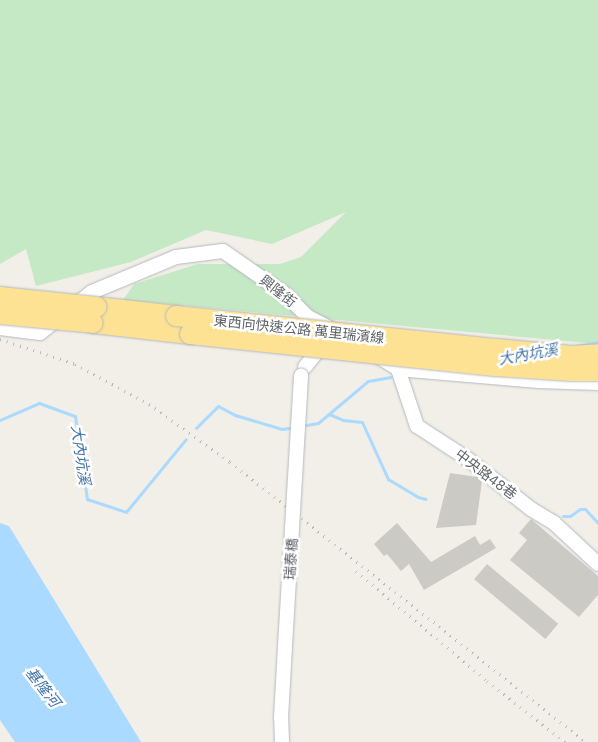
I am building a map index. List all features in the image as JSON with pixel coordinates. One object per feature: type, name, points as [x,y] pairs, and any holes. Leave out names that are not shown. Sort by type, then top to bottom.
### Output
[{"type":"highway","name":"東西向快速公路 萬里瑞濱線","points":[[0,297],[190,334],[496,366],[598,371]]},
{"type":"highway","name":"東西向快速公路 萬里瑞濱線","points":[[0,314],[176,316],[572,356],[598,354]]},
{"type":"street","name":"興隆街","points":[[0,328],[40,333],[92,292],[176,257],[224,251],[285,294],[308,317],[356,342],[398,369],[538,381],[598,383]]},
{"type":"street","name":"瑞泰橋","points":[[282,742],[281,718],[284,655],[308,317]]},
{"type":"street","points":[[303,371],[316,353],[334,343],[356,342]]},
{"type":"street","name":"中央路48巷","points":[[398,369],[417,426],[469,460],[531,509],[554,523],[598,564]]},
{"type":"green space","points":[[0,0],[598,0],[598,344],[123,300],[134,284],[198,264],[280,264],[301,257],[346,212],[272,244],[206,230],[131,262],[36,286],[26,249],[0,264]]},
{"type":"water","name":"基隆河","points":[[0,523],[9,526],[141,742],[15,742],[0,720]]},
{"type":"building","points":[[450,473],[477,477],[482,481],[476,525],[436,528]]},
{"type":"building","points":[[531,519],[598,576],[598,595],[579,617],[510,560],[527,540],[519,533]]},
{"type":"building","points":[[397,523],[431,562],[475,536],[480,545],[490,539],[496,548],[424,590],[409,564],[401,571],[387,554],[384,556],[374,544]]},
{"type":"building","points":[[487,564],[558,624],[545,639],[474,579]]},
{"type":"waterway","name":"大內坑溪","points":[[576,346],[598,342]]},
{"type":"waterway","name":"大內坑溪","points":[[301,426],[318,423],[368,381],[391,377]]},
{"type":"waterway","name":"大內坑溪","points":[[0,420],[39,403],[75,416],[87,499],[126,512],[186,439]]},
{"type":"waterway","name":"大內坑溪","points":[[196,428],[218,406],[235,415],[282,429],[295,427]]},
{"type":"waterway","points":[[329,414],[343,420],[362,422],[388,479],[418,497],[426,499]]},
{"type":"waterway","points":[[563,516],[570,516],[580,509],[585,509],[598,523]]},
{"type":"railway","points":[[0,339],[75,364],[149,404],[230,462],[586,742]]},
{"type":"railway","points":[[356,571],[487,681],[565,742]]}]
